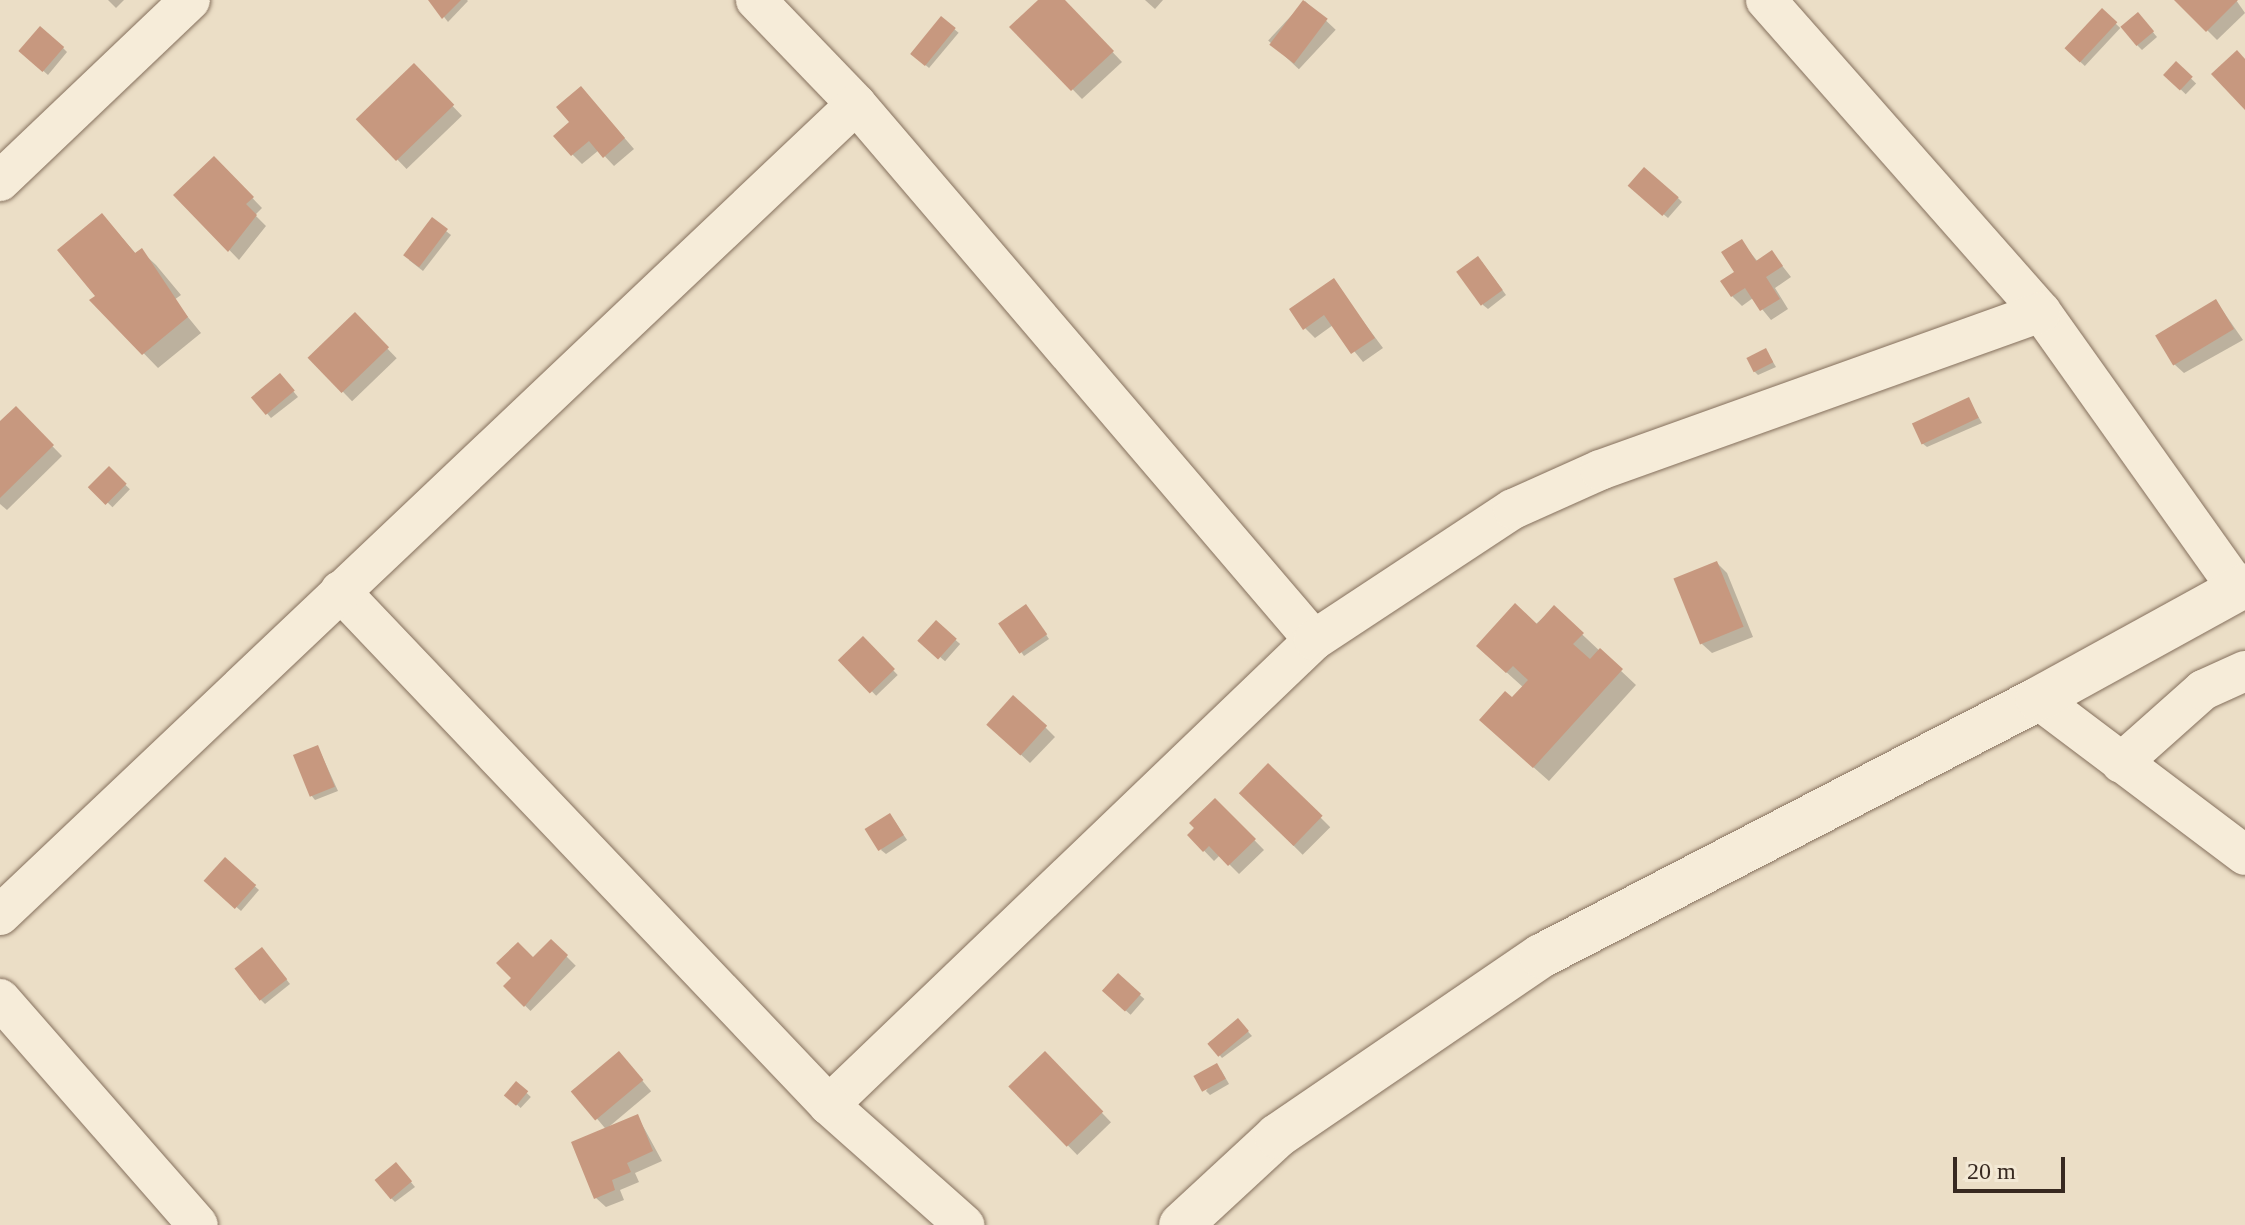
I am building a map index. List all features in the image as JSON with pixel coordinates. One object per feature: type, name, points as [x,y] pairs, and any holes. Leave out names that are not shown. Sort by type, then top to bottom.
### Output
[{"type":"street","points":[[0,181],[190,0]]},
{"type":"street","points":[[756,0],[856,104],[1314,640]]},
{"type":"street","points":[[1181,1225],[1277,1136],[1541,956],[2038,699],[2241,587],[2041,312],[1766,0]]},
{"type":"street","points":[[0,915],[856,104]]},
{"type":"street","points":[[829,1105],[1314,640],[1513,509],[1600,470],[2041,312]]},
{"type":"street","points":[[340,591],[829,1105],[964,1225]]},
{"type":"street","points":[[2121,763],[2203,690],[2245,671]]},
{"type":"street","points":[[2038,699],[2245,855]]},
{"type":"street","points":[[0,999],[198,1225]]},
{"type":"building","points":[[428,0],[461,0],[442,19]]},
{"type":"building","points":[[1038,0],[1065,0],[1114,51],[1071,91],[1009,27]]},
{"type":"building","points":[[1303,0],[1328,19],[1294,63],[1269,45]]},
{"type":"building","points":[[2174,0],[2238,0],[2206,32]]},
{"type":"building","points":[[2102,8],[2117,22],[2080,63],[2064,48]]},
{"type":"building","points":[[2138,12],[2154,31],[2136,46],[2120,27]]},
{"type":"building","points":[[941,16],[956,28],[925,66],[910,54]]},
{"type":"building","points":[[40,26],[64,47],[43,72],[18,51]]},
{"type":"building","points":[[2237,50],[2245,59],[2245,110],[2211,74]]},
{"type":"building","points":[[2176,61],[2193,77],[2180,91],[2163,75]]},
{"type":"building","points":[[414,63],[454,105],[396,161],[356,119]]},
{"type":"building","points":[[581,86],[625,138],[603,158],[589,141],[571,156],[553,136],[569,122],[556,107]]},
{"type":"building","points":[[214,156],[254,197],[246,204],[257,215],[228,252],[173,195]]},
{"type":"building","points":[[1644,167],[1679,197],[1662,216],[1628,186]]},
{"type":"building","points":[[102,213],[135,253],[142,248],[188,317],[142,355],[89,300],[95,296],[57,250]]},
{"type":"building","points":[[432,217],[448,229],[419,267],[403,255]]},
{"type":"building","points":[[1742,239],[1756,261],[1772,250],[1783,266],[1766,277],[1780,299],[1760,311],[1745,288],[1731,297],[1720,281],[1734,272],[1721,252]]},
{"type":"building","points":[[1478,256],[1503,290],[1481,306],[1456,272]]},
{"type":"building","points":[[1334,278],[1375,338],[1351,354],[1324,315],[1303,330],[1289,309]]},
{"type":"building","points":[[2216,299],[2234,329],[2173,366],[2155,336]]},
{"type":"building","points":[[355,312],[389,347],[342,393],[308,358]]},
{"type":"building","points":[[1766,348],[1773,362],[1754,372],[1746,358]]},
{"type":"building","points":[[280,373],[295,391],[266,415],[251,397]]},
{"type":"building","points":[[1969,397],[1979,418],[1922,444],[1912,424]]},
{"type":"building","points":[[16,406],[54,445],[0,498],[0,421]]},
{"type":"building","points":[[109,466],[127,484],[105,505],[88,487]]},
{"type":"building","points":[[1717,561],[1744,627],[1700,644],[1673,579]]},
{"type":"building","points":[[1515,603],[1537,624],[1554,605],[1584,633],[1573,644],[1590,659],[1600,648],[1623,669],[1533,768],[1479,720],[1505,691],[1512,697],[1528,680],[1513,666],[1506,673],[1476,646]]},
{"type":"building","points":[[1026,604],[1047,634],[1019,654],[998,624]]},
{"type":"building","points":[[936,620],[957,639],[938,660],[917,641]]},
{"type":"building","points":[[863,636],[895,669],[870,693],[838,660]]},
{"type":"building","points":[[1013,695],[1047,726],[1020,756],[986,725]]},
{"type":"building","points":[[318,745],[335,787],[310,797],[293,755]]},
{"type":"building","points":[[1268,763],[1323,816],[1293,846],[1239,793]]},
{"type":"building","points":[[1215,798],[1256,839],[1228,866],[1209,846],[1203,852],[1187,835],[1194,828],[1189,823]]},
{"type":"building","points":[[890,813],[904,835],[878,851],[865,829]]},
{"type":"building","points":[[225,857],[256,885],[235,909],[204,881]]},
{"type":"building","points":[[551,939],[568,955],[524,1007],[503,986],[511,978],[496,963],[518,942],[533,957]]},
{"type":"building","points":[[262,947],[287,979],[260,1001],[234,969]]},
{"type":"building","points":[[1118,973],[1141,994],[1125,1012],[1102,991]]},
{"type":"building","points":[[1238,1018],[1249,1031],[1218,1057],[1207,1044]]},
{"type":"building","points":[[619,1051],[643,1080],[595,1121],[571,1091]]},
{"type":"building","points":[[1045,1051],[1103,1111],[1067,1147],[1008,1086]]},
{"type":"building","points":[[1217,1063],[1226,1079],[1202,1092],[1193,1076]]},
{"type":"building","points":[[516,1081],[528,1091],[516,1106],[504,1096]]},
{"type":"building","points":[[638,1114],[653,1151],[627,1163],[631,1172],[612,1180],[615,1190],[594,1199],[571,1142]]},
{"type":"building","points":[[396,1162],[412,1181],[391,1199],[375,1180]]}]
